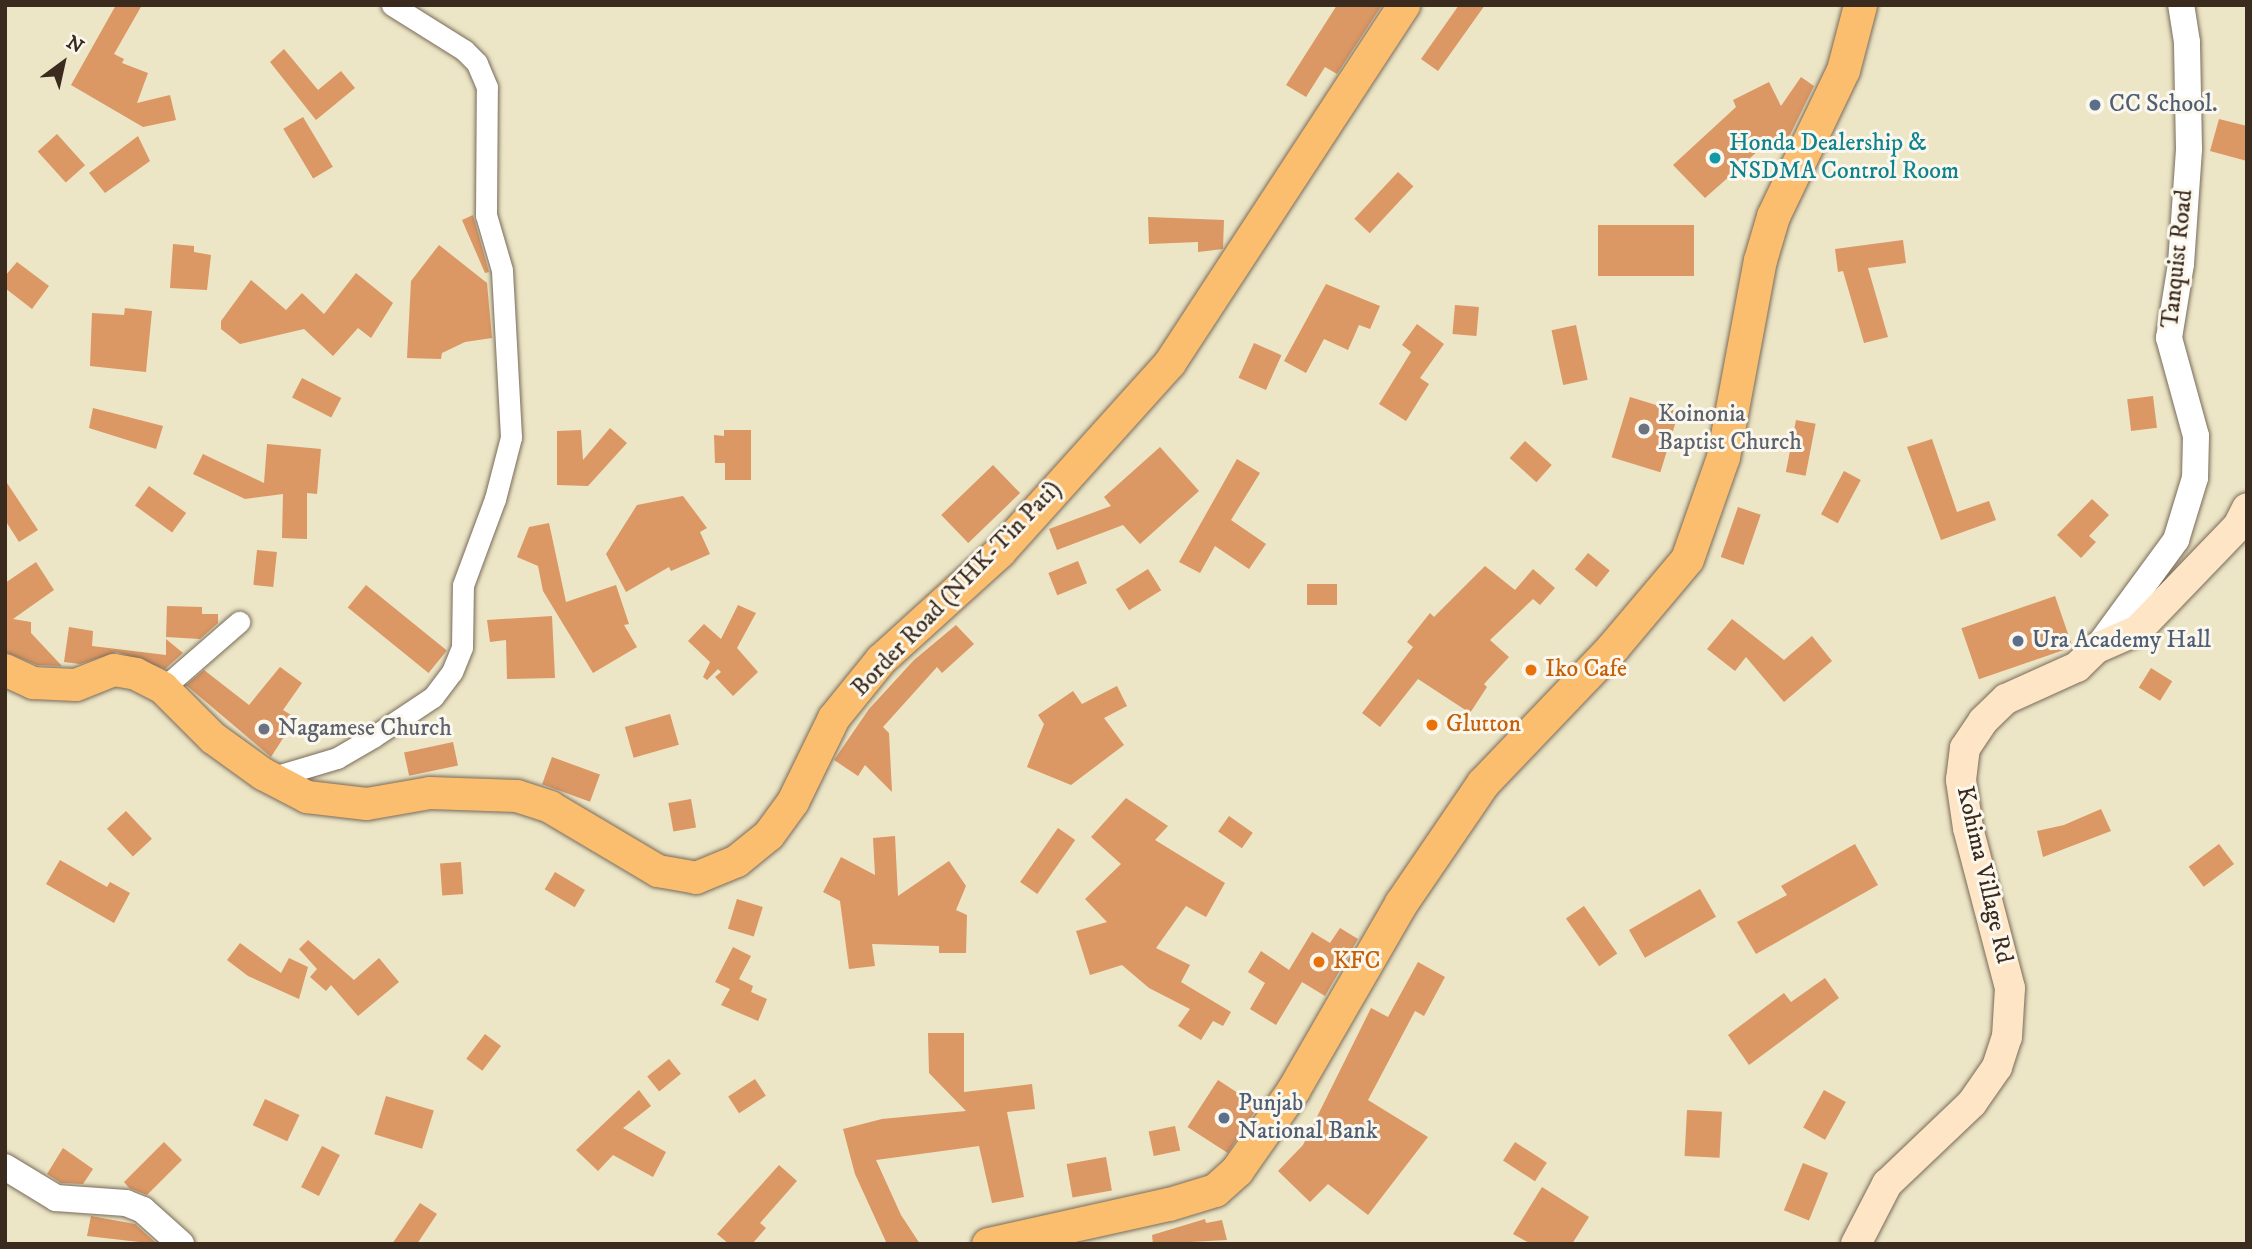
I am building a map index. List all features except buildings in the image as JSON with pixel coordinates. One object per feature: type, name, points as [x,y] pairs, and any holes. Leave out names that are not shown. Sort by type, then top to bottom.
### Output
[{"type":"highway","points":[[988,1244],[1169,1204],[1214,1191],[1237,1170],[1293,1090],[1401,903],[1483,783],[1612,648],[1687,559],[1723,457],[1773,216],[1843,70],[1860,5]]},
{"type":"main road","name":"Border Road (NHK-Tin Pati)","points":[[5,670],[33,683],[75,685],[114,670],[136,674],[163,688],[213,738],[270,778],[307,797],[367,804],[429,793],[517,796],[550,807],[658,871],[696,878],[737,861],[769,835],[793,802],[834,718],[881,660],[1000,552],[1170,363],[1404,5]]},
{"type":"main road","name":"Kohima Village Rd","points":[[1856,1244],[1887,1184],[1972,1103],[1997,1068],[2007,1037],[2010,988],[1968,828],[1961,780],[1965,748],[1983,721],[2006,699],[2077,667],[2097,648],[2138,630],[2238,526],[2247,508]]},
{"type":"street","points":[[270,778],[337,758],[433,697],[452,672],[462,647],[463,586],[495,499],[511,437],[508,351],[501,311],[502,270],[486,215],[487,87],[477,63],[464,50],[393,5]]},
{"type":"street","name":"Tanquist Road","points":[[2097,648],[2176,540],[2195,478],[2196,436],[2169,338],[2181,264],[2189,149],[2186,42],[2180,5]]},
{"type":"street","points":[[163,688],[239,622]]},
{"type":"street","points":[[5,1167],[57,1198],[126,1203],[143,1210],[181,1244]]},
{"type":"place","name":"CC School.","points":[[2095,105]]},
{"type":"place","name":"Honda Dealership & NSDMA Control Room","points":[[1715,158]]},
{"type":"place","name":"Koinonia Baptist Church","points":[[1644,429]]},
{"type":"place","name":"Ura Academy Hall","points":[[2018,641]]},
{"type":"place","name":"Iko Cafe","points":[[1531,670]]},
{"type":"place","name":"Glutton","points":[[1432,725]]},
{"type":"place","name":"Nagamese Church","points":[[264,729]]},
{"type":"place","name":"KFC","points":[[1319,962]]},
{"type":"place","name":"Punjab National Bank","points":[[1224,1118]]}]
